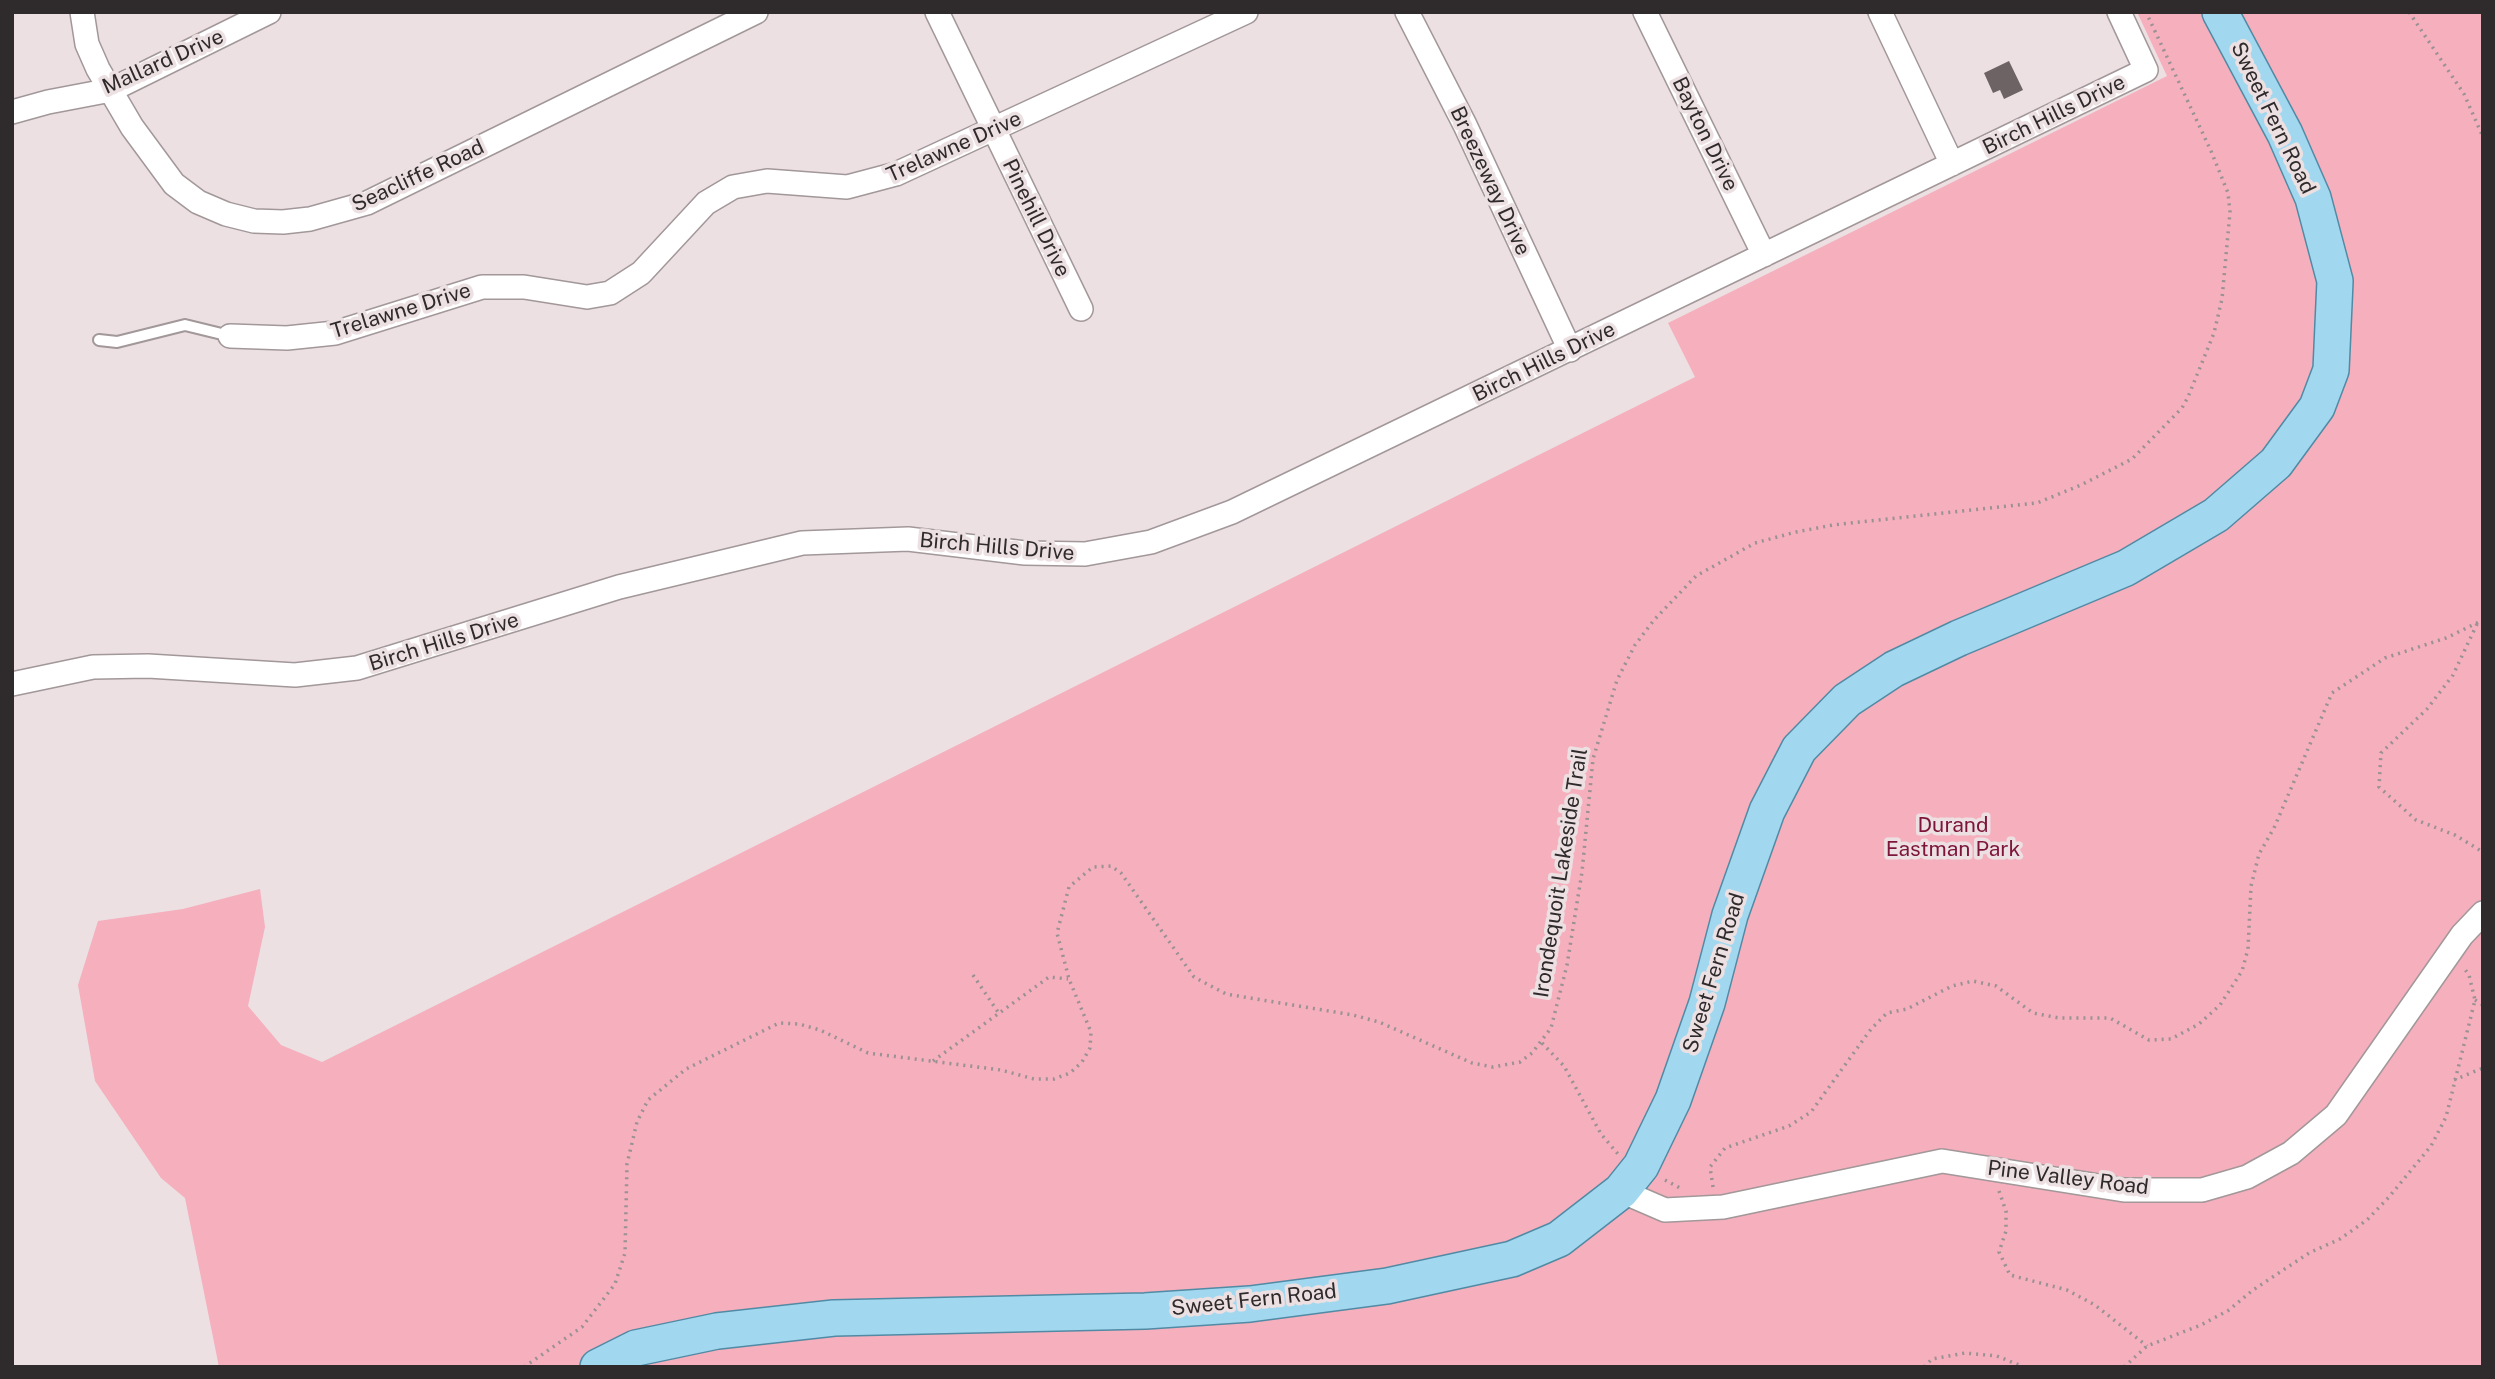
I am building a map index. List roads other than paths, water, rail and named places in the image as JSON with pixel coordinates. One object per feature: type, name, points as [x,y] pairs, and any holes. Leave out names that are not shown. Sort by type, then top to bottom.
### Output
[{"type":"main road","name":"Sweet Fern Road","points":[[598,1367],[636,1348],[704,1333],[834,1318],[1158,1310],[1250,1304],[1387,1286],[1512,1259],[1559,1239],[1631,1179],[1674,1100],[1707,1003],[1730,915],[1767,811],[1799,750],[1847,700],[1894,669],[1959,638],[2126,568],[2217,515],[2276,463],[2317,407],[2331,370],[2334,281],[2313,198],[2286,134],[2220,12]]},
{"type":"street","name":"Seacliffe Road","points":[[82,12],[87,44],[111,90],[156,162],[174,184],[198,202],[226,214],[254,221],[310,219],[367,203],[756,12]]},
{"type":"street","name":"Mallard Drive","points":[[12,113],[48,102],[111,90],[269,12]]},
{"type":"street","name":"Pinehill Drive","points":[[937,12],[1081,309]]},
{"type":"street","name":"Trelawne Drive","points":[[230,336],[287,338],[335,333],[482,287],[524,286],[560,294],[600,296],[632,281],[706,203],[733,187],[767,181],[823,187],[874,181],[994,131],[1246,12]]},
{"type":"street","name":"Breezeway Drive","points":[[1407,12],[1465,125],[1570,350]]},
{"type":"street","name":"Bayton Drive","points":[[1645,12],[1764,255]]},
{"type":"street","points":[[1880,12],[1952,164]]},
{"type":"street","name":"Birch Hills Drive","points":[[12,684],[93,667],[148,666],[295,675],[357,668],[644,580],[802,543],[908,539],[1025,553],[1085,554],[1151,542],[1233,512],[2146,70],[2119,12]]},
{"type":"street","name":"Pine Valley Road","points":[[1631,1179],[1665,1210],[1723,1207],[1942,1161],[2124,1190],[2202,1190],[2248,1177],[2291,1153],[2336,1115],[2452,950],[2483,913]]},
{"type":"lane","points":[[99,340],[117,342],[185,325],[230,336]]},
{"type":"park label","name":"Durand Eastman Park","points":[[1953,838]]}]
